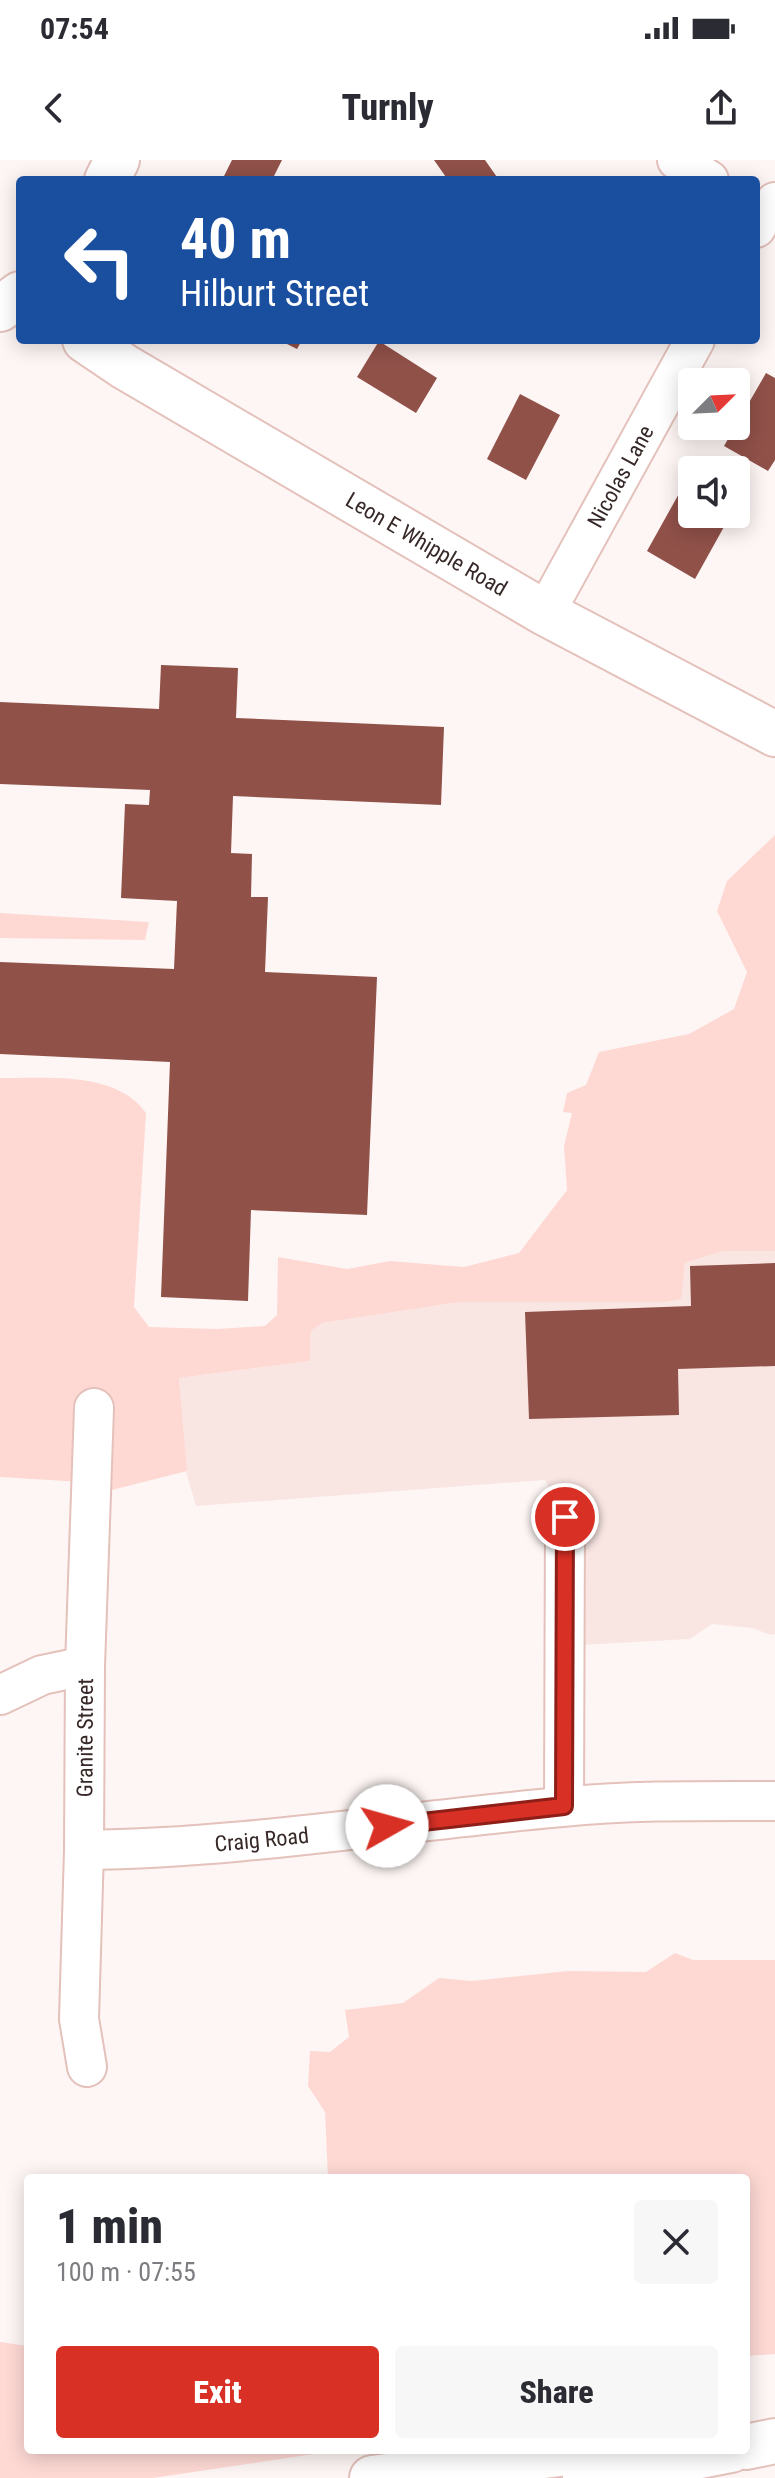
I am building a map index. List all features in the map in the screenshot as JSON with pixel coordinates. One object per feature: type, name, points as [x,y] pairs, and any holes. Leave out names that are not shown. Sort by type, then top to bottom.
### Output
[{"type":"main road","name":"Leon E Whipple Road","points":[[91,344],[125,367],[545,613],[775,734]]},
{"type":"main road","points":[[750,2431],[775,2428]]},
{"type":"main road","points":[[750,2446],[775,2441]]},
{"type":"main road","points":[[372,2478],[559,2454]]},
{"type":"main road","points":[[585,2478],[710,2454]]},
{"type":"street","points":[[677,160],[703,176]]},
{"type":"street","name":"Nicolas Lane","points":[[545,613],[693,344]]},
{"type":"street","name":"Granite Street","points":[[87,2067],[79,2019],[85,1666],[94,1408]]},
{"type":"street","points":[[564,1806],[565,1517]]},
{"type":"street","points":[[0,1695],[42,1675],[85,1666]]},
{"type":"street","name":"Craig Road","points":[[84,1850],[180,1848],[564,1806],[647,1801],[775,1801]]},
{"type":"shaded area","points":[[775,835],[775,1251],[723,1251],[685,1263],[681,1299],[666,1302],[460,1302],[322,1323],[311,1331],[310,1361],[179,1378],[187,1471],[96,1494],[82,1482],[0,1477],[0,1078],[59,1078],[99,1083],[133,1099],[146,1113],[134,1307],[149,1327],[217,1329],[265,1326],[277,1315],[278,1257],[347,1269],[390,1261],[464,1267],[519,1253],[567,1190],[564,1146],[572,1113],[563,1112],[567,1093],[586,1085],[599,1052],[689,1034],[734,1009],[747,972],[717,911],[727,881]]},
{"type":"shaded area","points":[[0,913],[149,922],[145,940],[0,938]]},
{"type":"shaded area","points":[[723,1251],[775,1251],[775,1634],[712,1624],[690,1639],[563,1646],[565,1517],[545,1480],[196,1506],[186,1472],[179,1378],[310,1361],[311,1331],[322,1323],[460,1302],[666,1302],[680,1299],[685,1263]]},
{"type":"shaded area","points":[[675,1953],[693,1960],[775,1960],[775,2354],[750,2356],[750,2174],[328,2174],[325,2112],[308,2086],[310,2051],[330,2052],[349,2037],[345,2010],[403,2003],[439,1978],[472,1981],[568,1971],[646,1972]]},
{"type":"shaded area","points":[[0,2342],[24,2345],[24,2454],[314,2454],[153,2478],[0,2478]]},
{"type":"building","points":[[232,160],[282,160],[274,176],[224,176]]},
{"type":"building","points":[[434,160],[485,160],[496,176],[445,176]]},
{"type":"building","points":[[377,344],[384,344],[437,378],[416,413],[357,377]]},
{"type":"building","points":[[766,373],[775,378],[775,460],[768,471],[750,461],[750,456],[742,456],[724,446],[727,440],[750,440],[750,401]]},
{"type":"building","points":[[520,394],[560,415],[526,480],[487,459]]},
{"type":"building","points":[[678,495],[678,528],[723,528],[695,579],[647,551]]},
{"type":"building","points":[[161,665],[238,668],[236,718],[444,727],[441,805],[233,796],[231,853],[252,854],[251,897],[268,897],[265,972],[377,977],[367,1215],[251,1210],[248,1301],[161,1297],[170,1062],[0,1054],[0,962],[174,969],[177,901],[121,898],[125,804],[149,805],[150,790],[0,784],[0,702],[159,709]]},
{"type":"building","points":[[775,1263],[775,1366],[678,1369],[679,1415],[529,1419],[525,1312],[691,1306],[690,1266]]},
{"type":"route","points":[[387,1826],[564,1806],[565,1517]]}]
